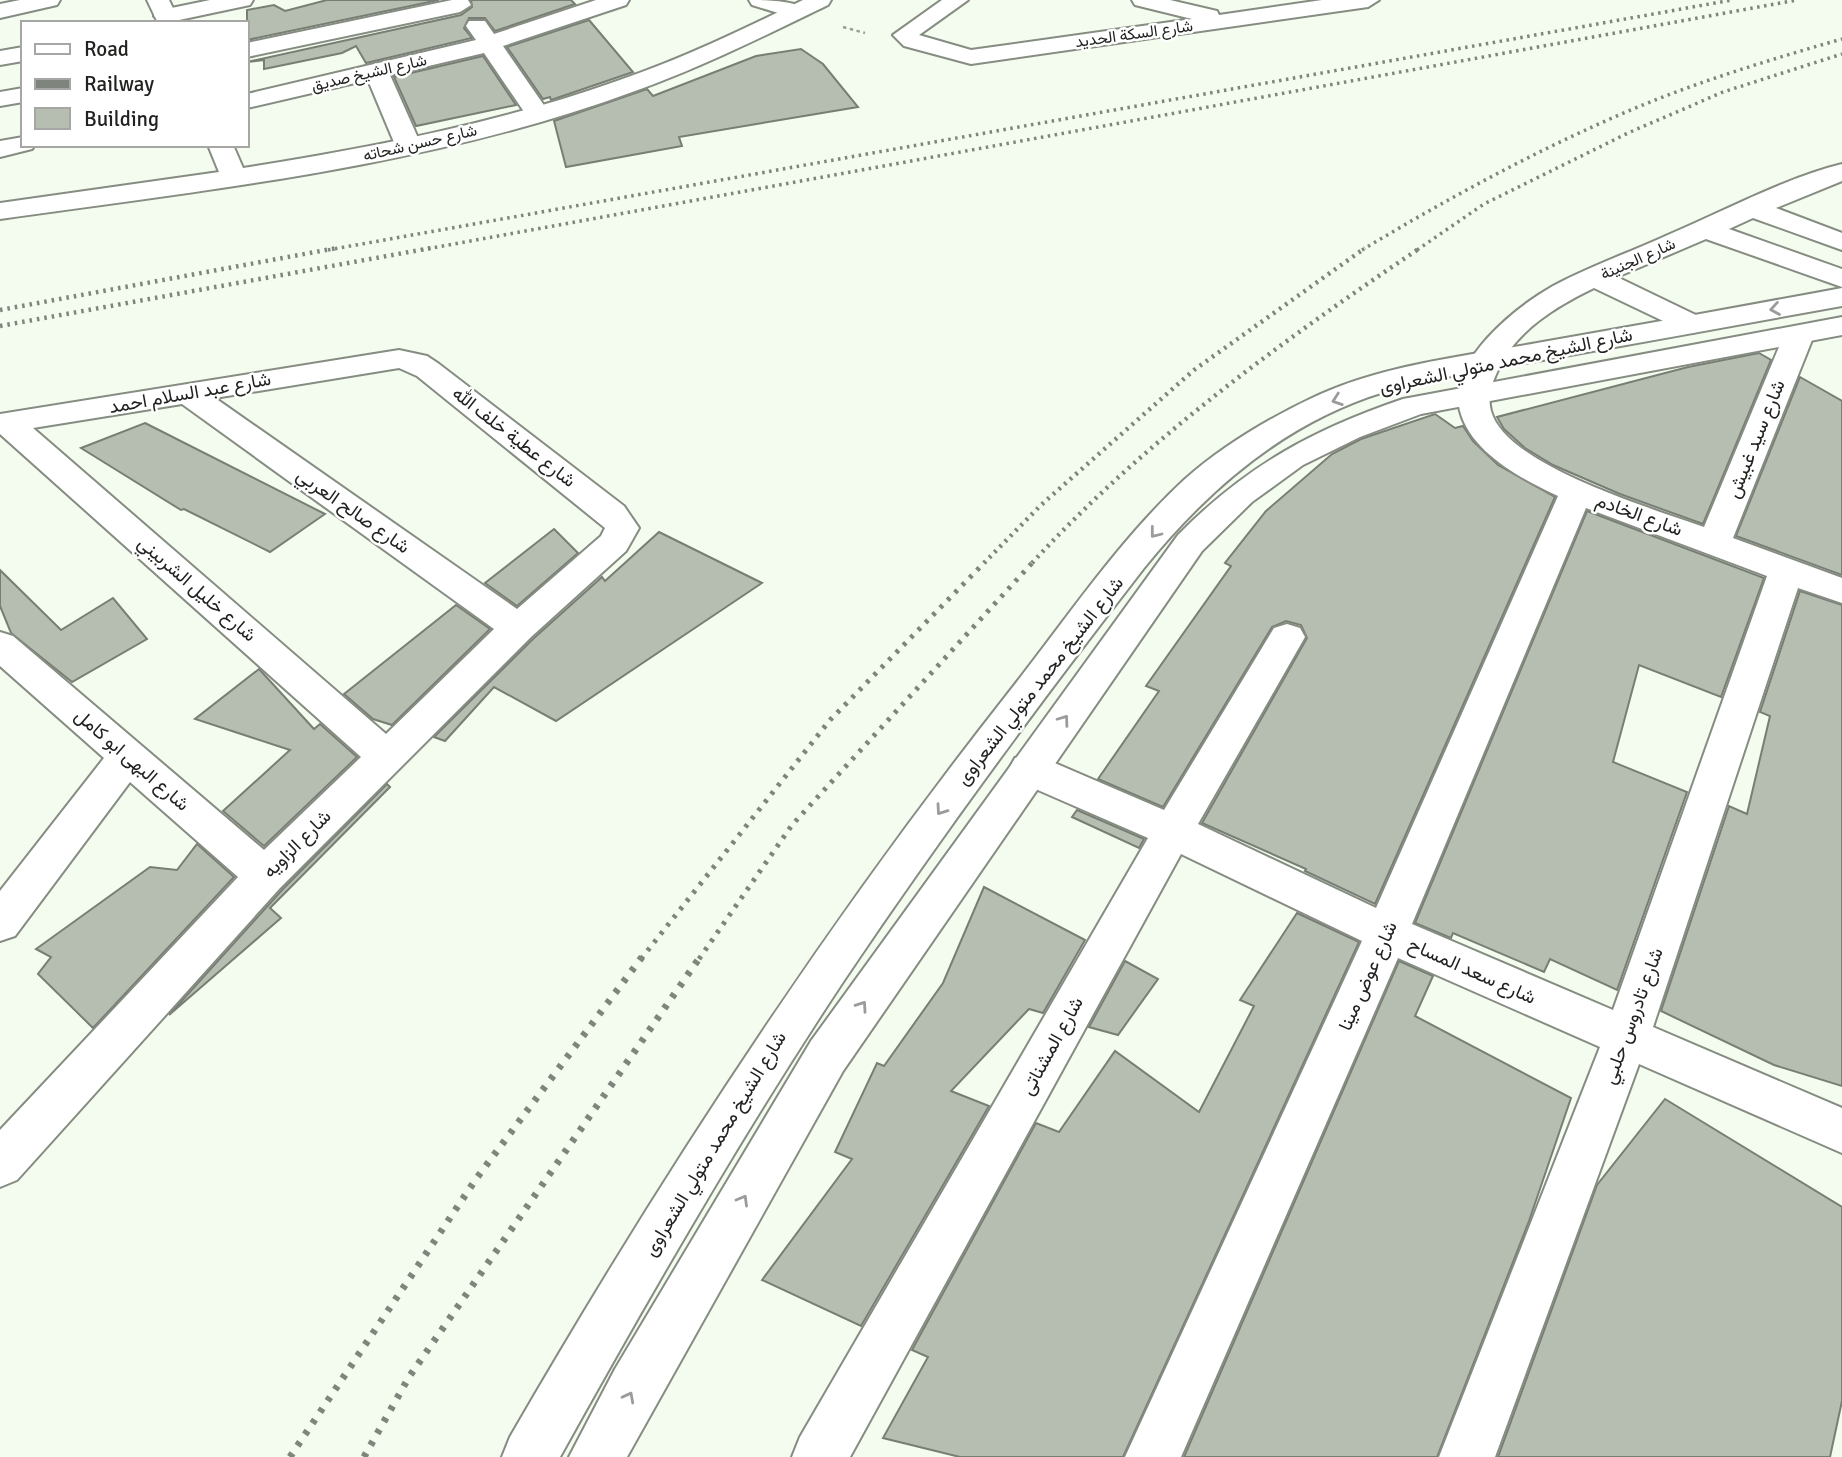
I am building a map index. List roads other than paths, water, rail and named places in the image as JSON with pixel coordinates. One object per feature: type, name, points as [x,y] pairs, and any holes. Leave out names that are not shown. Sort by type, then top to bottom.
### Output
[{"type":"street","points":[[0,11],[49,0]]},
{"type":"street","points":[[164,13],[242,0]]},
{"type":"street","name":"شارع الشيخ صديق","points":[[248,101],[377,73],[491,44],[618,0]]},
{"type":"street","points":[[760,0],[798,12]]},
{"type":"street","name":"شارع حسن شحاته","points":[[0,211],[234,178],[409,147],[538,114],[671,70],[736,43],[820,0]]},
{"type":"street","name":"شارع السكة الحديد","points":[[957,0],[904,35],[912,41],[971,57],[1368,0]]},
{"type":"street","points":[[1143,0],[1228,21]]},
{"type":"street","points":[[248,50],[458,2],[491,44],[538,114]]},
{"type":"street","points":[[0,58],[21,54]]},
{"type":"street","points":[[377,73],[409,147]]},
{"type":"street","points":[[0,99],[21,95]]},
{"type":"street","points":[[0,149],[21,144]]},
{"type":"street","points":[[221,147],[234,178]]},
{"type":"street","name":"شارع الجنينة","points":[[1480,378],[1525,317],[1551,299],[1704,229],[1842,172]]},
{"type":"street","points":[[1816,182],[1842,195]]},
{"type":"street","points":[[1753,209],[1842,242]]},
{"type":"street","points":[[1704,229],[1842,279]]},
{"type":"street","points":[[1595,278],[1692,324]]},
{"type":"street","name":"شارع الشيخ محمد متولي الشعراوى","points":[[597,1457],[634,1388],[827,1056],[1190,543],[1224,505],[1266,473],[1311,446],[1360,424],[1414,406],[1480,378],[1692,324],[1842,297]]},
{"type":"street","name":"شارع الشيخ محمد متولي الشعراوى","points":[[530,1457],[585,1357],[787,1027],[982,752],[1162,524],[1197,487],[1237,456],[1326,404],[1381,385],[1480,378],[1799,335],[1842,326]]},
{"type":"street","name":"شارع سيد غبيش","points":[[1714,543],[1799,335]]},
{"type":"street","name":"شارع عبد السلام احمد","points":[[4,424],[380,360]]},
{"type":"street","name":"شارع عطية خلف الله","points":[[380,360],[416,362],[439,378],[619,520],[620,536],[614,543]]},
{"type":"street","name":"شارع الخادم","points":[[1480,378],[1480,420],[1501,447],[1534,472],[1576,492],[1842,591]]},
{"type":"street","name":"شارع صالح العربي","points":[[188,394],[519,628]]},
{"type":"street","name":"شارع خليل الشربيني","points":[[4,424],[385,756]]},
{"type":"street","name":"شارع عوض مينا","points":[[1153,1457],[1387,933],[1576,492]]},
{"type":"street","name":"شارع الزاويه","points":[[0,1164],[265,876],[519,628],[614,543]]},
{"type":"street","name":"شارع تادروس حلبي","points":[[1467,1457],[1626,1039],[1787,570]]},
{"type":"street","name":"شارع المشناتى","points":[[820,1457],[1173,831],[1287,637]]},
{"type":"street","name":"شارع البهى ابو كامل","points":[[4,657],[128,756],[265,876]]},
{"type":"street","points":[[0,923],[128,756]]},
{"type":"street","name":"شارع سعد المساح","points":[[1029,769],[1173,831],[1387,933],[1842,1131]]},
{"type":"railway","points":[[328,250],[1732,0]]},
{"type":"railway","points":[[421,250],[1797,0]]},
{"type":"railway","points":[[1363,249],[1492,176],[1626,112],[1706,81],[1842,39]]},
{"type":"railway","points":[[1417,250],[1484,204],[1628,133],[1723,92],[1842,54]]},
{"type":"railway","points":[[0,310],[337,248]]},
{"type":"railway","points":[[0,326],[431,248]]},
{"type":"railway","points":[[1032,563],[1120,475],[1216,395],[1317,319],[1420,248]]},
{"type":"railway","points":[[984,563],[1041,505],[1194,370],[1363,249]]},
{"type":"railway","points":[[641,959],[830,720],[985,562]]},
{"type":"railway","points":[[699,959],[792,825],[1033,562]]},
{"type":"railway","points":[[290,1457],[476,1179],[642,957]]},
{"type":"railway","points":[[364,1457],[409,1377],[700,957]]}]
